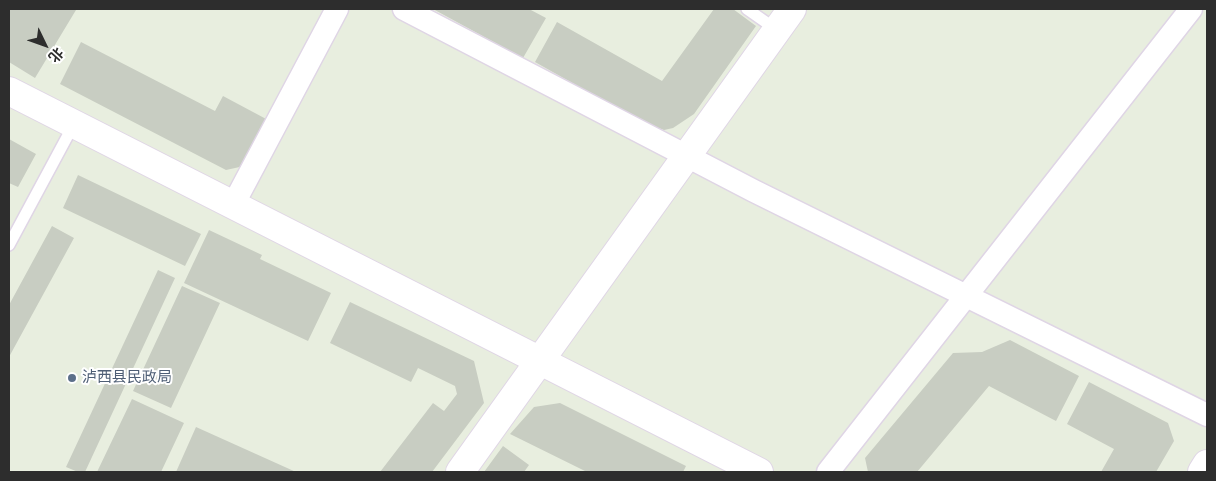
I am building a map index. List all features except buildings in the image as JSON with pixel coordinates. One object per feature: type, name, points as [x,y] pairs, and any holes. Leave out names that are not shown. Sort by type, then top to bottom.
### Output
[{"type":"street","points":[[233,205],[337,9]]},
{"type":"street","points":[[404,9],[687,155],[1207,415]]},
{"type":"street","points":[[828,472],[1191,9]]},
{"type":"street","points":[[460,472],[784,19]]},
{"type":"street","points":[[9,91],[759,472]]},
{"type":"street","points":[[1202,472],[1207,464]]},
{"type":"lane","points":[[747,9],[784,19]]},
{"type":"lane","points":[[9,245],[74,124]]},
{"type":"place","name":"泸西县民政局","points":[[72,378]]}]
